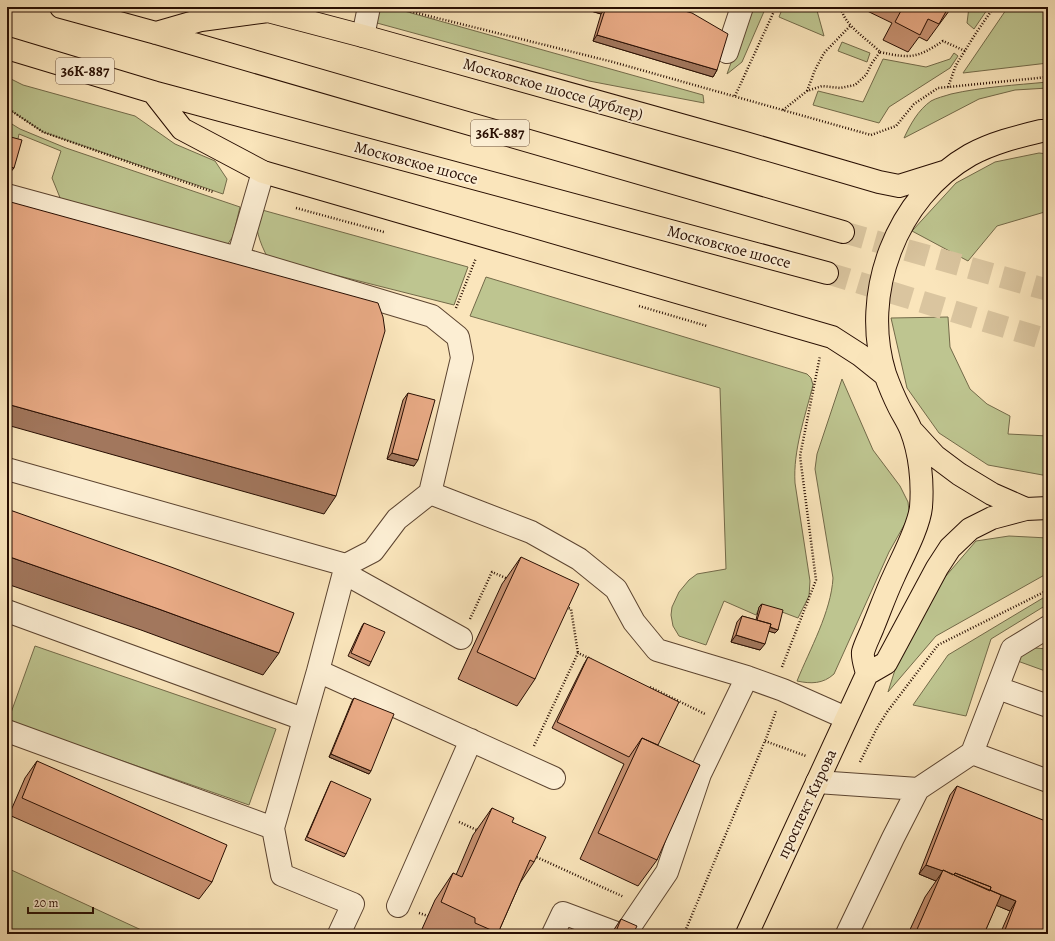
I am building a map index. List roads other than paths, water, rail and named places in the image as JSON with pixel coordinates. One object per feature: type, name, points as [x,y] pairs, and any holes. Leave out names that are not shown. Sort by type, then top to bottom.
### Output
[{"type":"main road","name":"36К-887","points":[[61,7],[156,33],[843,232]]},
{"type":"main road","name":"Московское шоссе (дублер)","points":[[156,33],[201,20],[268,11],[363,36],[742,142],[879,182],[899,186],[946,171]]},
{"type":"main road","name":"Московское шоссе","points":[[7,48],[153,92],[828,273]]},
{"type":"main road","points":[[153,92],[182,130],[263,172],[832,337],[860,355],[885,375]]},
{"type":"main road","points":[[1026,509],[992,494],[959,474],[935,456],[911,429],[898,406],[885,375],[878,347],[876,317],[883,271],[890,251],[901,227],[921,197],[946,171],[970,155],[993,144],[1041,131],[1048,131]]},
{"type":"main road","points":[[911,429],[921,479],[921,509],[910,542],[889,587],[863,653],[867,674],[886,663],[904,632],[927,586],[950,548],[970,529],[992,518],[1026,509],[1048,508]]},
{"type":"main road","name":"проспект Кирова","points":[[747,934],[867,674]]},
{"type":"street","points":[[363,36],[369,7]]},
{"type":"street","points":[[727,52],[742,7]]},
{"type":"street","points":[[238,258],[263,172]]},
{"type":"street","points":[[7,195],[238,258],[432,316],[458,337],[462,358],[430,493],[397,519],[373,551],[345,569],[318,671],[273,828],[282,875],[353,904],[339,934]]},
{"type":"street","points":[[7,469],[345,569],[461,638]]},
{"type":"street","points":[[430,493],[531,532],[579,559],[616,589],[634,622],[657,650],[747,677],[784,690],[846,718]]},
{"type":"street","points":[[7,611],[303,719]]},
{"type":"street","points":[[847,934],[892,838],[918,788],[972,753],[1012,649],[1047,628]]},
{"type":"street","points":[[318,671],[554,778]]},
{"type":"street","points":[[625,934],[667,872],[700,774],[747,677]]},
{"type":"street","points":[[998,688],[1048,706]]},
{"type":"street","points":[[7,730],[273,828]]},
{"type":"street","points":[[398,906],[471,740]]},
{"type":"street","points":[[972,753],[1048,781]]},
{"type":"street","points":[[816,782],[918,788]]},
{"type":"street","points":[[554,934],[562,913],[619,934]]},
{"type":"tunnel","points":[[843,232],[1048,290]]},
{"type":"tunnel","points":[[827,273],[1048,340]]}]
